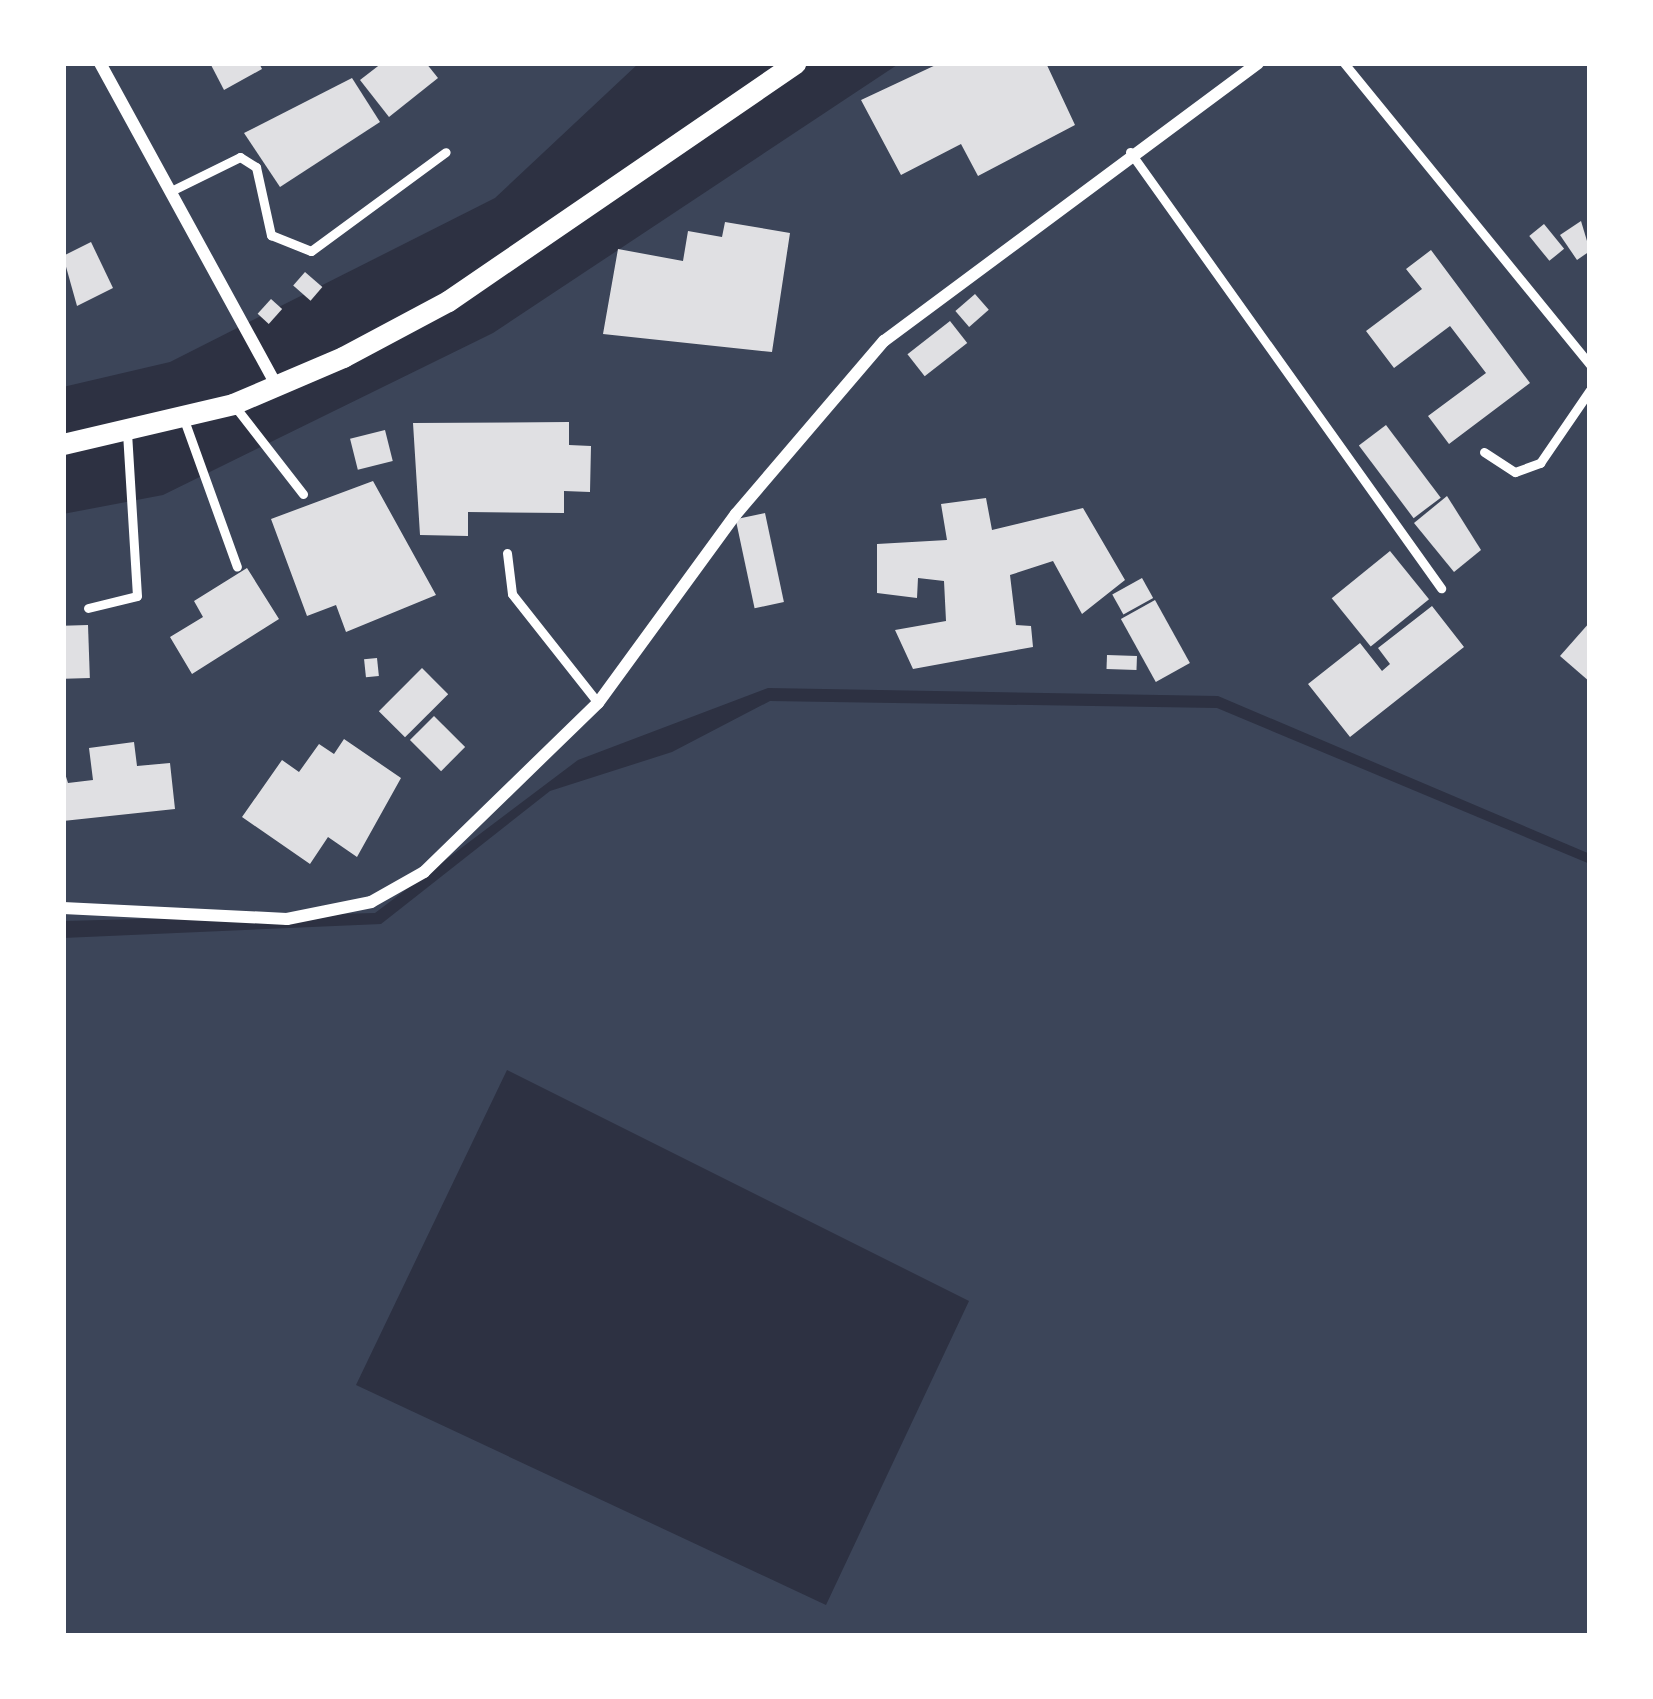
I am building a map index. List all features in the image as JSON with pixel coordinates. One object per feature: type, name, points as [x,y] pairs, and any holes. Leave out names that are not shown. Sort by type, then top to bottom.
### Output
[{"type":"street","points":[[100,63],[277,386]]},
{"type":"street","points":[[63,444],[233,404],[448,301],[795,63]]},
{"type":"street","points":[[63,908],[235,923],[371,902],[424,872],[598,703],[736,514],[884,341],[1130,152],[1258,63]]},
{"type":"lane","points":[[1344,63],[1590,365]]},
{"type":"lane","points":[[170,191],[240,157],[256,167],[271,235],[311,251],[446,152]]},
{"type":"lane","points":[[1130,152],[1441,588]]},
{"type":"lane","points":[[1484,452],[1515,472],[1540,464],[1590,390]]},
{"type":"lane","points":[[233,404],[303,494]]},
{"type":"lane","points":[[183,417],[237,567]]},
{"type":"lane","points":[[88,608],[137,596],[127,432]]},
{"type":"lane","points":[[507,553],[512,594],[598,703]]},
{"type":"shaded area","points":[[63,63],[639,63],[495,198],[170,362],[63,387]]},
{"type":"shaded area","points":[[900,63],[1590,63],[1590,854],[1218,696],[768,688],[578,760],[375,913],[63,921],[63,514],[163,495],[493,333]]},
{"type":"shaded area","points":[[770,701],[1217,708],[1590,864],[1590,1636],[63,1636],[63,938],[381,924],[550,791],[672,752]],"holes":[[[507,1070],[969,1301],[826,1605],[356,1385]]]},
{"type":"building","points":[[210,63],[259,63],[262,69],[224,90]]},
{"type":"building","points":[[382,63],[426,63],[438,78],[389,117],[360,80]]},
{"type":"building","points":[[940,63],[1046,63],[1075,125],[978,176],[961,144],[901,175],[861,100]]},
{"type":"building","points":[[352,78],[380,122],[280,187],[244,133]]},
{"type":"building","points":[[1581,221],[1590,251],[1577,260],[1560,235]]},
{"type":"building","points":[[725,222],[790,233],[772,352],[603,334],[618,249],[683,261],[688,231],[722,237]]},
{"type":"building","points":[[1544,224],[1564,249],[1549,261],[1529,236]]},
{"type":"building","points":[[91,242],[113,288],[77,306],[63,256]]},
{"type":"building","points":[[1431,250],[1530,383],[1449,444],[1428,416],[1486,373],[1450,326],[1394,368],[1366,331],[1422,289],[1406,269]]},
{"type":"building","points":[[305,272],[322,287],[311,301],[293,286]]},
{"type":"building","points":[[975,294],[989,310],[969,327],[955,311]]},
{"type":"building","points":[[271,299],[282,309],[269,324],[258,314]]},
{"type":"building","points":[[950,321],[967,343],[925,376],[907,354]]},
{"type":"building","points":[[569,422],[569,445],[591,446],[590,492],[564,491],[564,513],[468,512],[468,536],[420,535],[413,423]]},
{"type":"building","points":[[1386,425],[1441,498],[1414,518],[1359,445]]},
{"type":"building","points":[[385,430],[393,461],[358,470],[350,439]]},
{"type":"building","points":[[373,481],[436,595],[346,632],[336,605],[307,616],[271,519]]},
{"type":"building","points":[[1447,496],[1481,550],[1454,572],[1414,523]]},
{"type":"building","points":[[986,498],[992,530],[1083,508],[1125,580],[1082,614],[1053,561],[1010,575],[1016,625],[1031,626],[1033,647],[913,669],[895,630],[946,621],[944,581],[918,578],[917,598],[877,593],[877,544],[947,540],[941,504]]},
{"type":"building","points":[[765,513],[784,602],[755,608],[736,519]]},
{"type":"building","points":[[1390,551],[1429,599],[1371,646],[1332,598]]},
{"type":"building","points":[[247,568],[279,619],[192,674],[170,637],[203,617],[194,601]]},
{"type":"building","points":[[1142,578],[1153,598],[1123,615],[1112,594]]},
{"type":"building","points":[[1155,600],[1190,663],[1156,682],[1121,619]]},
{"type":"building","points":[[1432,606],[1464,647],[1350,737],[1308,684],[1360,643],[1382,671],[1390,664],[1378,648]]},
{"type":"building","points":[[1590,622],[1590,682],[1560,656]]},
{"type":"building","points":[[88,625],[90,678],[65,679],[63,626]]},
{"type":"building","points":[[1107,655],[1137,656],[1136,670],[1107,669]]},
{"type":"building","points":[[377,658],[379,676],[366,677],[364,659]]},
{"type":"building","points":[[422,668],[448,694],[405,737],[379,711]]},
{"type":"building","points":[[434,716],[465,747],[441,771],[410,740]]},
{"type":"building","points":[[344,739],[401,778],[357,857],[328,837],[310,864],[242,817],[282,760],[299,772],[319,744],[334,754]]},
{"type":"building","points":[[134,742],[137,766],[170,763],[175,809],[63,821],[63,767],[68,783],[93,780],[89,748]]}]
